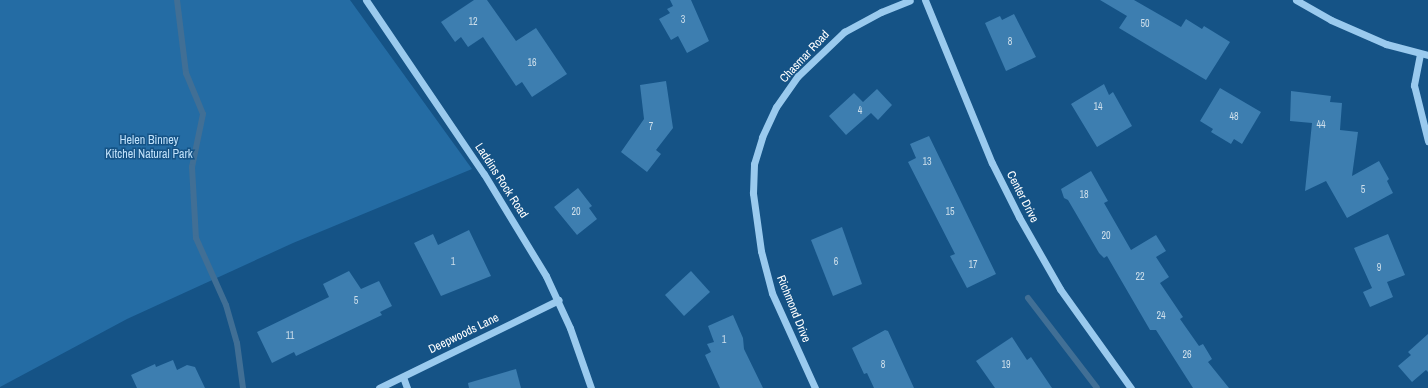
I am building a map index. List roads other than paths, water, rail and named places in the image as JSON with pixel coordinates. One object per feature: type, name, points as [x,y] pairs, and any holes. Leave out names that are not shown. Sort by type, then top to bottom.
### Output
[{"type":"street","name":"Laddins Rock Road","points":[[366,0],[484,174],[559,300],[591,388]]},
{"type":"street","name":"Chasmar Road","points":[[754,164],[762,137],[776,107],[798,76],[844,32],[881,12],[910,0]]},
{"type":"street","name":"Center Drive","points":[[924,0],[992,163],[1019,217],[1060,289],[1131,388]]},
{"type":"street","points":[[1296,0],[1331,20],[1379,41],[1424,54],[1414,86],[1428,141]]},
{"type":"street","name":"Richmond Drive","points":[[754,164],[753,193],[761,251],[772,293],[815,388]]},
{"type":"street","name":"Deepwoods Lane","points":[[379,388],[559,300]]},
{"type":"street","points":[[403,377],[407,388]]},
{"type":"waterway","points":[[177,0],[186,73],[203,114],[192,167],[196,238],[226,305],[237,343],[243,388]]},
{"type":"waterway","points":[[1028,298],[1097,388]]},
{"type":"park label","name":"Helen Binney Kitchel Natural Park","points":[[149,148]]}]
